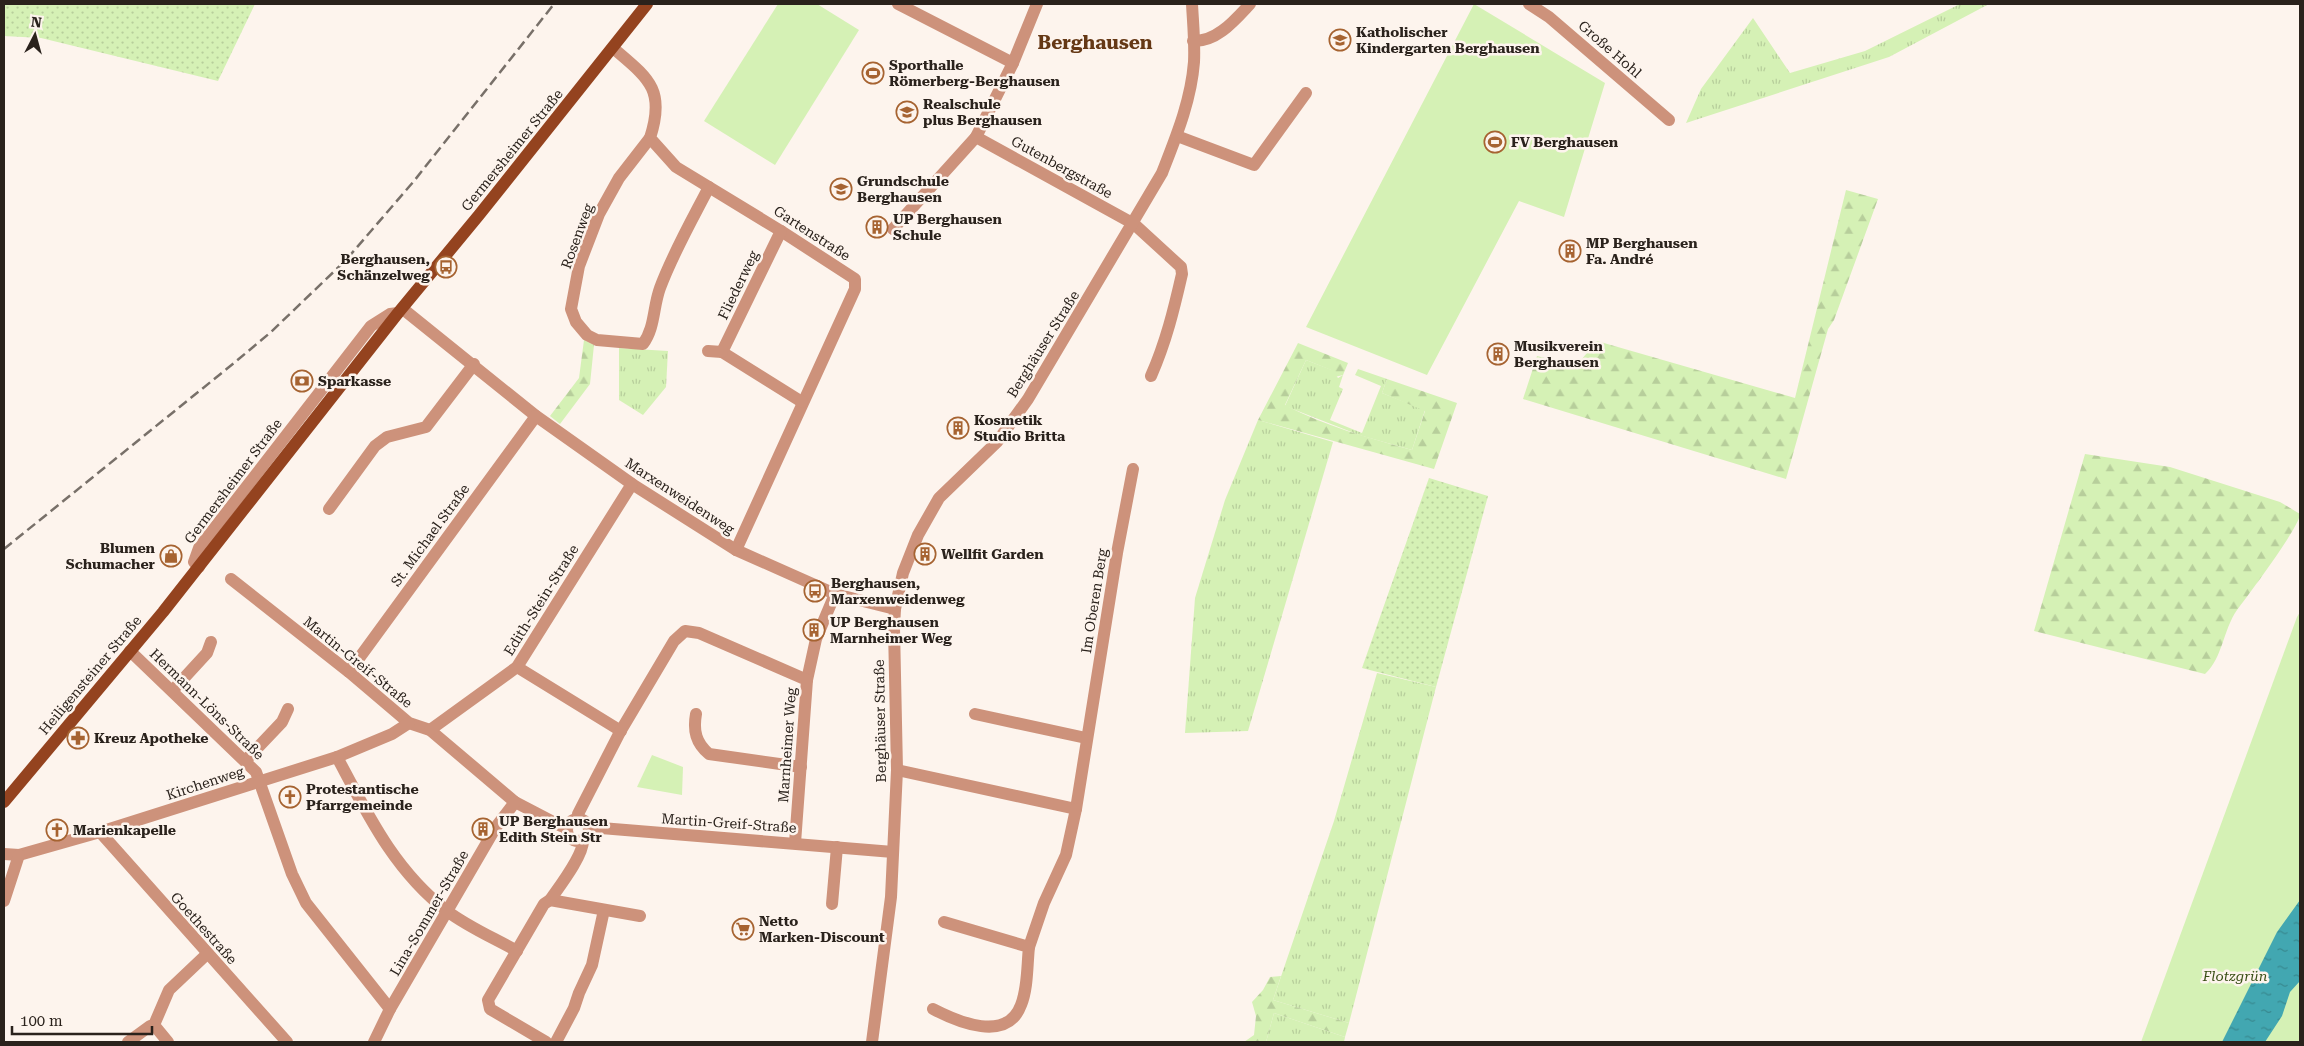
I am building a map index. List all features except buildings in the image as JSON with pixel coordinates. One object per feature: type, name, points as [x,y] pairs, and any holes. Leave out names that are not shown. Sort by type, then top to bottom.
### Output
[{"type":"main road","name":"Germersheimer Straße","points":[[199,567],[647,4]]},
{"type":"main road","name":"Heiligensteiner Straße","points":[[4,802],[199,567]]},
{"type":"street","points":[[898,4],[1013,63]]},
{"type":"street","points":[[893,229],[976,137],[1013,63],[1037,4]]},
{"type":"street","name":"Berghäuser Straße","points":[[872,1042],[892,897],[897,770],[895,609],[898,589],[918,535],[938,498],[997,442],[1012,421],[1058,350],[1134,224],[1162,173],[1177,136],[1190,91],[1194,61],[1192,4]]},
{"type":"street","points":[[1193,41],[1202,41],[1217,34],[1230,25],[1250,4]]},
{"type":"street","name":"Große Hohl","points":[[1529,4],[1549,17],[1669,120]]},
{"type":"street","points":[[613,48],[646,76],[657,98],[656,122],[650,138]]},
{"type":"street","points":[[1177,136],[1254,165],[1306,93]]},
{"type":"street","name":"Gutenbergstraße","points":[[976,137],[1134,224],[1181,267],[1182,274],[1169,330],[1151,376]]},
{"type":"street","name":"Gartenstraße","points":[[650,138],[676,167],[855,279],[855,289],[736,550]]},
{"type":"street","name":"Rosenweg","points":[[650,138],[619,178],[599,214],[579,266],[571,309],[576,322],[587,335],[597,340],[643,344],[649,336],[659,291],[670,263],[709,187]]},
{"type":"street","name":"Fliederweg","points":[[722,352],[781,231]]},
{"type":"street","name":"Marxenweidenweg","points":[[401,311],[474,364],[536,416],[632,484],[736,550],[835,594],[895,609]]},
{"type":"street","points":[[708,351],[722,352],[802,402]]},
{"type":"street","points":[[329,509],[375,446],[387,437],[426,427],[474,364]]},
{"type":"street","name":"St. Michael Straße","points":[[349,672],[536,416]]},
{"type":"street","name":"Im Oberen Berg","points":[[932,1009],[966,1023],[983,1026],[1004,1024],[1016,1015],[1022,1003],[1029,947],[1044,903],[1066,856],[1076,810],[1086,738],[1133,469]]},
{"type":"street","name":"Edith-Stein-Straße","points":[[430,730],[517,668],[632,484]]},
{"type":"street","name":"Martin-Greif-Straße","points":[[231,579],[349,672],[409,723],[430,730],[515,802],[561,826],[567,827],[567,833],[572,839],[583,840]]},
{"type":"street","name":"Marnheimer Weg","points":[[794,843],[807,680],[816,639],[835,594]]},
{"type":"street","name":"Marnheimer Weg","points":[[578,818],[578,814],[621,731],[674,641],[685,631],[699,633],[807,680]]},
{"type":"street","points":[[173,690],[207,653],[211,642]]},
{"type":"street","name":"Hermann-Löns-Straße","points":[[130,651],[173,690],[245,761],[256,772],[261,781]]},
{"type":"street","points":[[517,668],[621,731]]},
{"type":"street","points":[[245,761],[282,722],[288,709]]},
{"type":"street","points":[[696,714],[693,728],[700,746],[709,754],[801,767]]},
{"type":"street","points":[[975,714],[1086,738]]},
{"type":"street","name":"Kirchenweg","points":[[4,854],[19,855],[100,832],[337,757],[392,734],[409,723]]},
{"type":"street","points":[[337,757],[382,840],[408,875],[448,911],[517,952]]},
{"type":"street","points":[[897,770],[1076,810]]},
{"type":"street","points":[[261,781],[292,874],[306,903],[390,1009]]},
{"type":"street","name":"Lina-Sommer-Straße","points":[[374,1042],[390,1009],[496,827],[515,802]]},
{"type":"street","points":[[546,1042],[490,1009],[488,1005],[490,995],[544,904],[550,900],[576,859],[583,840],[588,834],[589,827],[585,821],[578,818],[570,822],[567,827]]},
{"type":"street","name":"Martin-Greif-Straße","points":[[589,827],[893,852]]},
{"type":"street","name":"Goethestraße","points":[[100,832],[287,1042]]},
{"type":"street","points":[[832,904],[837,847]]},
{"type":"street","points":[[4,901],[19,855]]},
{"type":"street","points":[[550,900],[640,916]]},
{"type":"street","points":[[556,1042],[574,1008],[579,992],[590,970],[604,910]]},
{"type":"street","points":[[944,922],[1029,947]]},
{"type":"street","points":[[128,1042],[154,1025],[169,990],[207,954]]},
{"type":"street","points":[[154,1025],[168,1042]]},
{"type":"green space","points":[[4,4],[255,4],[218,81],[41,38],[4,36]]},
{"type":"green space","points":[[778,4],[817,4],[859,30],[775,165],[704,121]]},
{"type":"green space","name":"FV Berghausen","points":[[1474,4],[1605,83],[1564,217],[1519,201],[1427,375],[1306,327]]},
{"type":"green space","points":[[1960,4],[1989,4],[1889,57],[1686,123],[1701,89],[1753,18],[1790,73],[1865,51]]},
{"type":"green space","points":[[1846,190],[1878,199],[1834,320],[1828,329],[1786,479],[1523,399],[1537,356],[1576,366],[1597,341],[1795,398]]},
{"type":"green space","points":[[584,340],[594,345],[590,384],[560,424],[550,416],[579,378]]},
{"type":"green space","points":[[1298,343],[1348,363],[1343,375],[1331,378],[1331,370],[1306,360],[1285,405],[1331,425],[1412,450],[1425,411],[1382,393],[1387,379],[1457,403],[1434,469],[1258,420]]},
{"type":"green space","points":[[619,348],[668,351],[666,387],[643,415],[619,400]]},
{"type":"green space","points":[[1306,360],[1332,370],[1338,378],[1343,375],[1339,387],[1343,389],[1330,420],[1362,433],[1381,386],[1355,375],[1358,369],[1387,379],[1382,393],[1425,410],[1412,450],[1359,435],[1285,406]]},
{"type":"green space","points":[[1258,420],[1333,442],[1248,731],[1185,733],[1195,598],[1225,500]]},
{"type":"green space","points":[[2085,454],[2170,467],[2280,502],[2300,514],[2283,546],[2232,618],[2216,660],[2205,674],[2034,631]]},
{"type":"green space","points":[[1429,478],[1488,496],[1436,687],[1362,668]]},
{"type":"green space","name":"Flotzgrün","points":[[2300,612],[2300,1042],[2141,1042],[2297,617]]},
{"type":"green space","points":[[1377,673],[1436,687],[1349,1023],[1273,1000],[1334,821]]},
{"type":"green space","points":[[652,755],[683,767],[682,795],[637,787]]},
{"type":"green space","points":[[1281,976],[1273,1000],[1349,1023],[1345,1037],[1274,1013],[1266,1042],[1244,1042],[1254,1035],[1256,1016],[1252,1002],[1263,990],[1270,977]]},
{"type":"green space","points":[[1274,1013],[1345,1037],[1344,1042],[1266,1042]]},
{"type":"water","points":[[2300,900],[2300,981],[2290,992],[2282,1016],[2265,1042],[2222,1042],[2277,932]]},
{"type":"railway","points":[[4,549],[271,332],[346,260],[414,181],[554,4]]},
{"type":"place","name":"Katholischer Kindergarten Berghausen","points":[[1340,40]]},
{"type":"place","name":"Sporthalle Römerberg-Berghausen","points":[[873,73]]},
{"type":"place","name":"Realschule plus Berghausen","points":[[907,112]]},
{"type":"place","name":"FV Berghausen","points":[[1495,142]]},
{"type":"place","name":"Grundschule Berghausen","points":[[841,189]]},
{"type":"place","name":"UP Berghausen Schule","points":[[877,227]]},
{"type":"place","name":"MP Berghausen Fa. André","points":[[1570,251]]},
{"type":"place","name":"Berghausen, Schänzelweg","points":[[446,267]]},
{"type":"place","name":"Musikverein Berghausen","points":[[1498,354]]},
{"type":"place","name":"Sparkasse","points":[[302,381]]},
{"type":"place","name":"Kosmetik Studio Britta","points":[[958,428]]},
{"type":"place","name":"Wellfit Garden","points":[[925,554]]},
{"type":"place","name":"Blumen Schumacher","points":[[171,556]]},
{"type":"place","name":"Berghausen, Marxenweidenweg","points":[[815,591]]},
{"type":"place","name":"UP Berghausen Marnheimer Weg","points":[[814,630]]},
{"type":"place","name":"Kreuz Apotheke","points":[[78,738]]},
{"type":"place","name":"Protestantische Pfarrgemeinde","points":[[290,797]]},
{"type":"place","name":"UP Berghausen Edith Stein Str","points":[[483,829]]},
{"type":"place","name":"Marienkapelle","points":[[57,830]]},
{"type":"place","name":"Netto Marken-Discount","points":[[743,929]]},
{"type":"district","name":"Berghausen","points":[[1095,42]]}]
